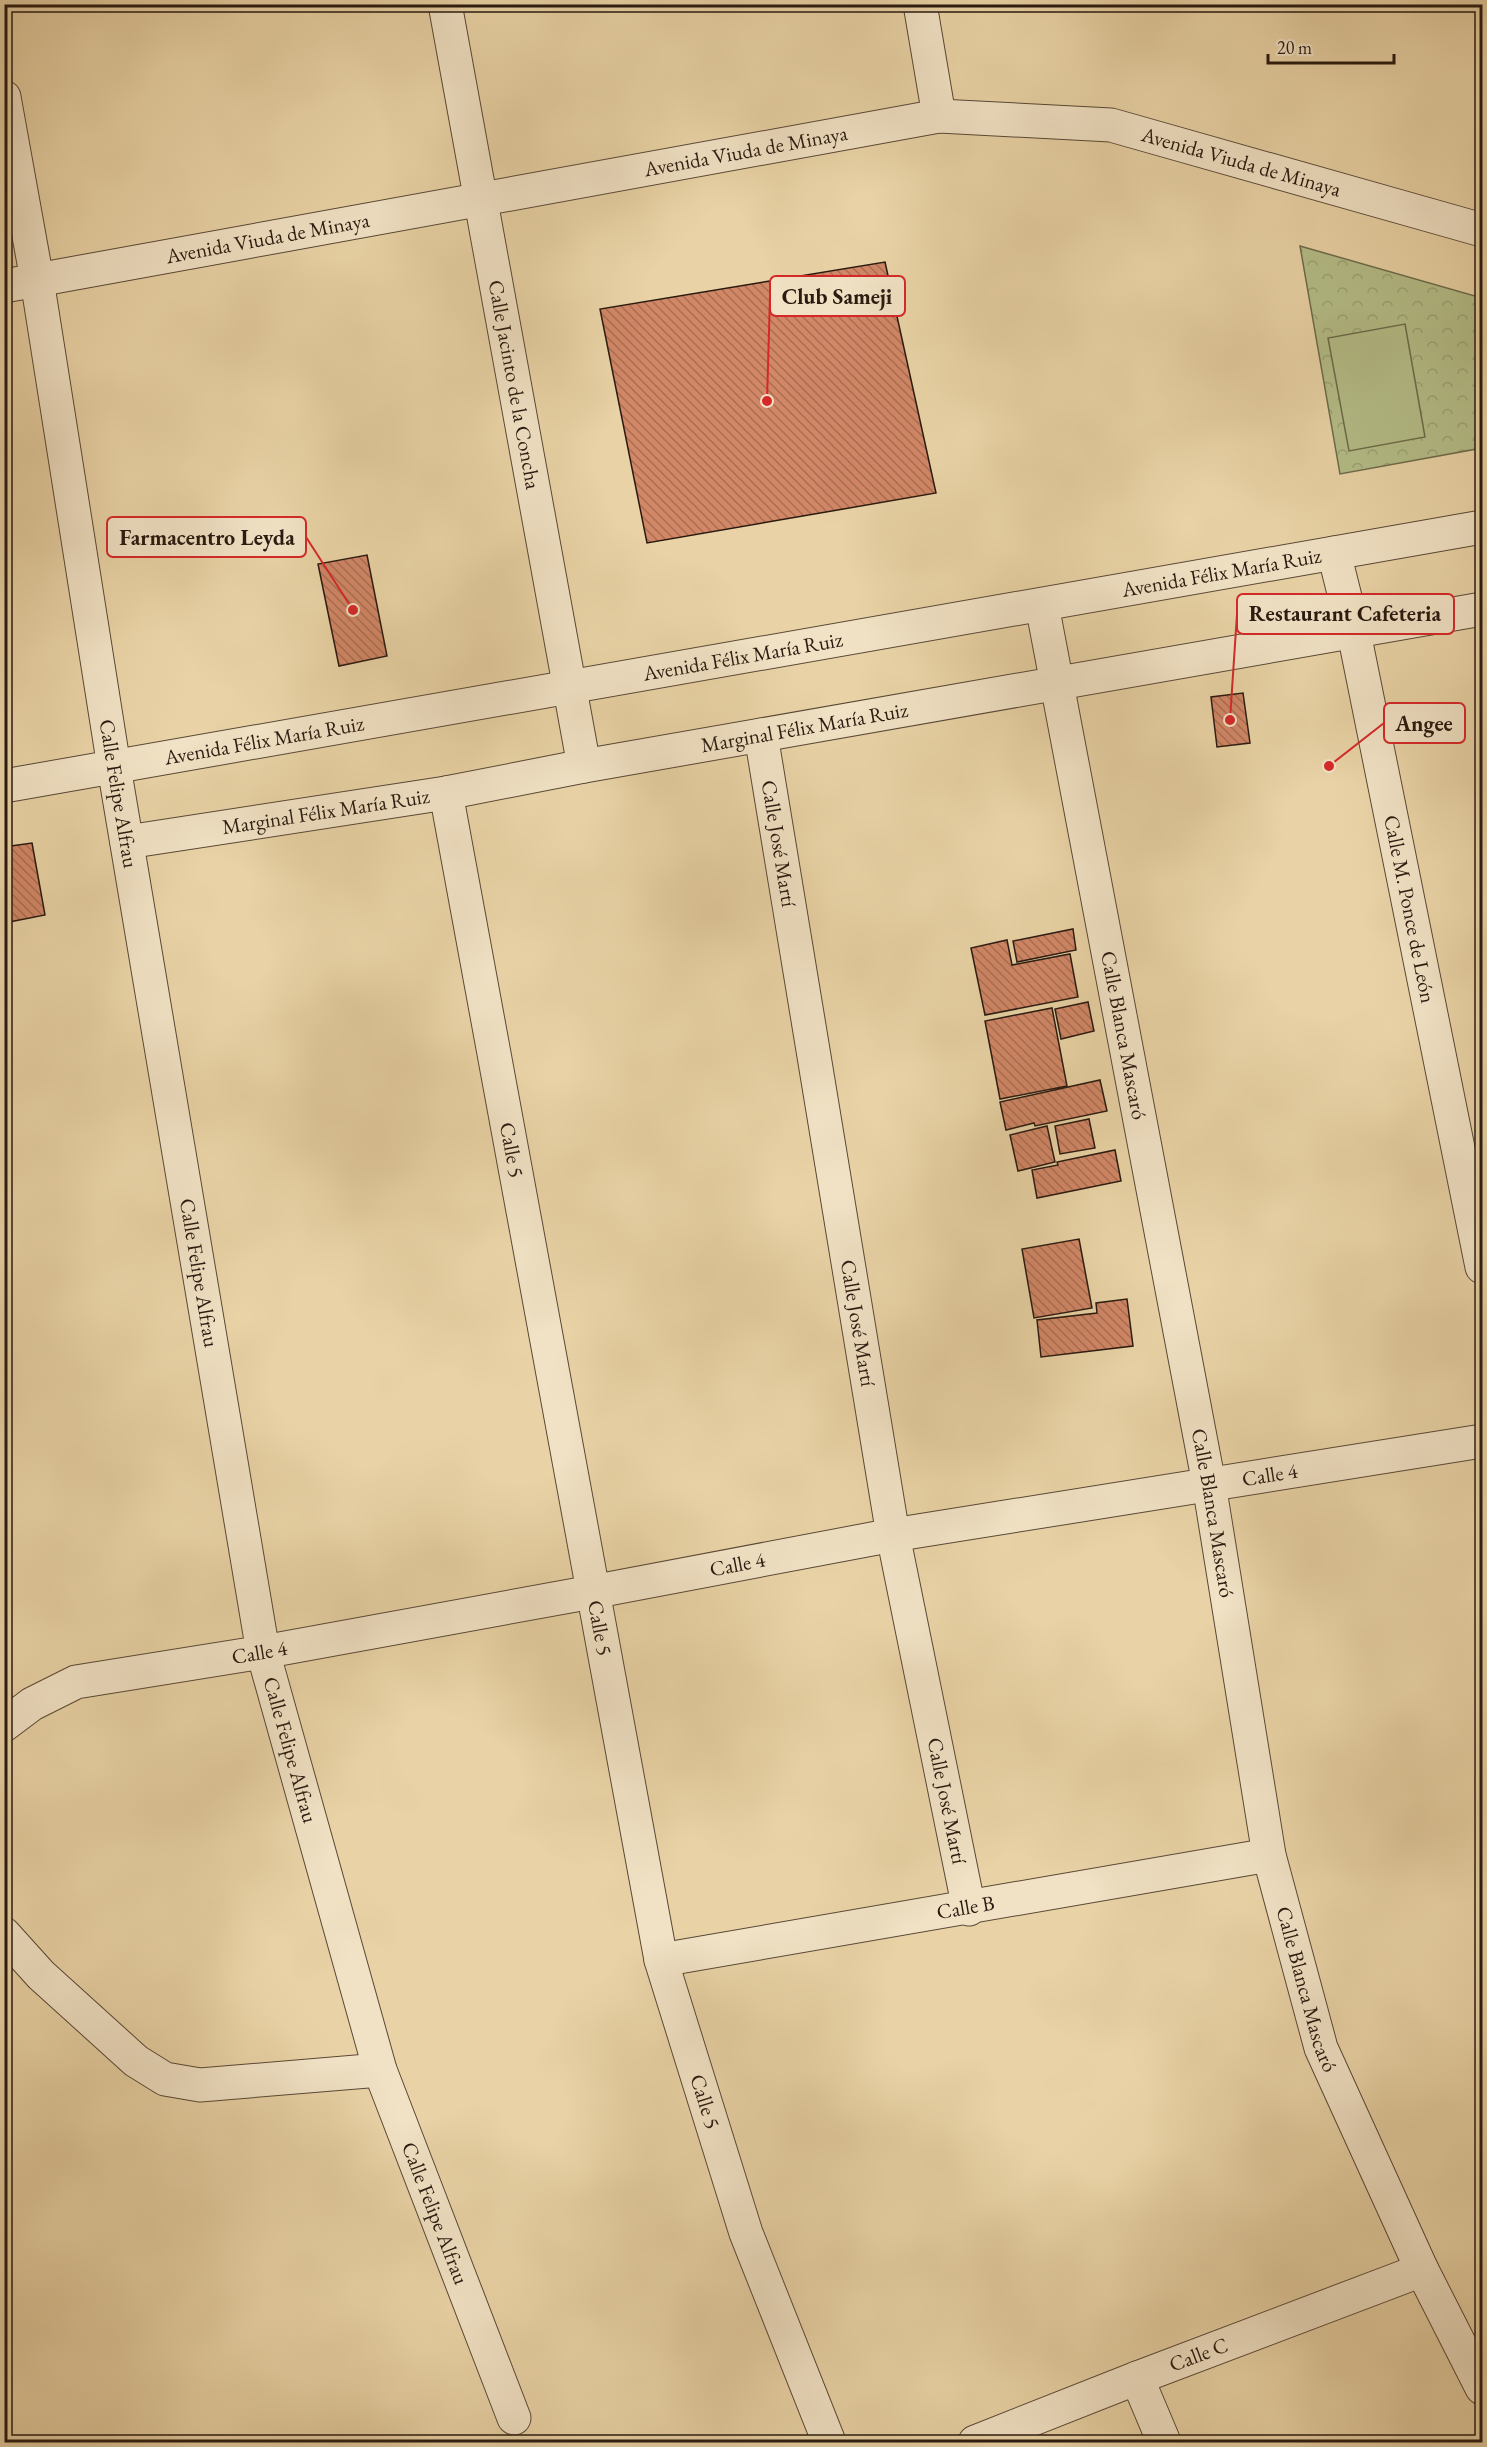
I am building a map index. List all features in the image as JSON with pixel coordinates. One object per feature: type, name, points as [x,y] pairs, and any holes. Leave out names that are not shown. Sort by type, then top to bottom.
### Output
[{"type":"street","name":"Calle Jacinto de la Concha","points":[[445,4],[584,766]]},
{"type":"street","points":[[920,4],[939,116]]},
{"type":"street","name":"Calle Felipe Alfrau","points":[[4,97],[37,280],[114,767],[263,1652],[380,2070],[514,2418]]},
{"type":"street","name":"Avenida Viuda de Minaya","points":[[4,286],[939,116],[1111,126],[1482,230]]},
{"type":"street","name":"Avenida Félix María Ruiz","points":[[4,786],[1482,527]]},
{"type":"street","name":"Calle M. Ponce de León","points":[[1334,553],[1354,633],[1482,1267]]},
{"type":"street","name":"Calle Blanca Mascaró","points":[[1042,605],[1209,1484],[1269,1856],[1321,2048],[1422,2270],[1482,2388]]},
{"type":"street","name":"Marginal Félix María Ruiz","points":[[127,842],[446,793],[584,766],[1482,609]]},
{"type":"street","name":"Calle José Martí","points":[[761,735],[893,1535],[969,1909]]},
{"type":"street","name":"Calle 5","points":[[446,793],[661,1960],[746,2232],[829,2442]]},
{"type":"street","name":"Calle 4","points":[[4,1725],[32,1704],[76,1682],[263,1652],[893,1535],[1482,1441]]},
{"type":"street","name":"Calle B","points":[[661,1960],[1269,1856]]},
{"type":"street","points":[[4,1934],[41,1975],[136,2061],[165,2079],[200,2085],[380,2070]]},
{"type":"street","name":"Calle C","points":[[975,2442],[1422,2270]]},
{"type":"street","points":[[1137,2378],[1164,2442]]},
{"type":"green space","points":[[1300,246],[1482,298],[1482,448],[1340,474]]},
{"type":"green space","points":[[1405,324],[1425,437],[1349,451],[1328,338]]},
{"type":"building","points":[[885,262],[936,493],[647,543],[600,309]]},
{"type":"building","points":[[367,555],[387,656],[339,666],[318,564]]},
{"type":"building","points":[[1243,693],[1250,743],[1217,747],[1211,697]]},
{"type":"building","points":[[32,843],[45,915],[4,923],[4,847]]},
{"type":"building","points":[[1073,929],[1076,950],[1017,962],[1013,941]]},
{"type":"building","points":[[1007,940],[1012,965],[1070,954],[1078,997],[985,1015],[971,948]]},
{"type":"building","points":[[1088,1002],[1094,1031],[1061,1039],[1055,1009]]},
{"type":"building","points":[[1052,1008],[1067,1086],[1000,1099],[985,1021]]},
{"type":"building","points":[[1100,1080],[1107,1111],[1006,1130],[1000,1102]]},
{"type":"building","points":[[1089,1119],[1095,1148],[1060,1154],[1055,1126]]},
{"type":"building","points":[[1047,1126],[1055,1162],[1018,1171],[1010,1135]]},
{"type":"building","points":[[1115,1150],[1121,1181],[1037,1198],[1032,1170],[1058,1165],[1057,1162]]},
{"type":"building","points":[[1079,1239],[1092,1308],[1034,1318],[1022,1249]]},
{"type":"building","points":[[1127,1299],[1133,1346],[1041,1357],[1037,1320],[1097,1313],[1096,1303]]},
{"type":"place","name":"Club Sameji","points":[[767,401]]},
{"type":"place","name":"Farmacentro Leyda","points":[[353,610]]},
{"type":"place","name":"Restaurant Cafeteria","points":[[1230,720]]},
{"type":"place","name":"Angee","points":[[1329,766]]}]
